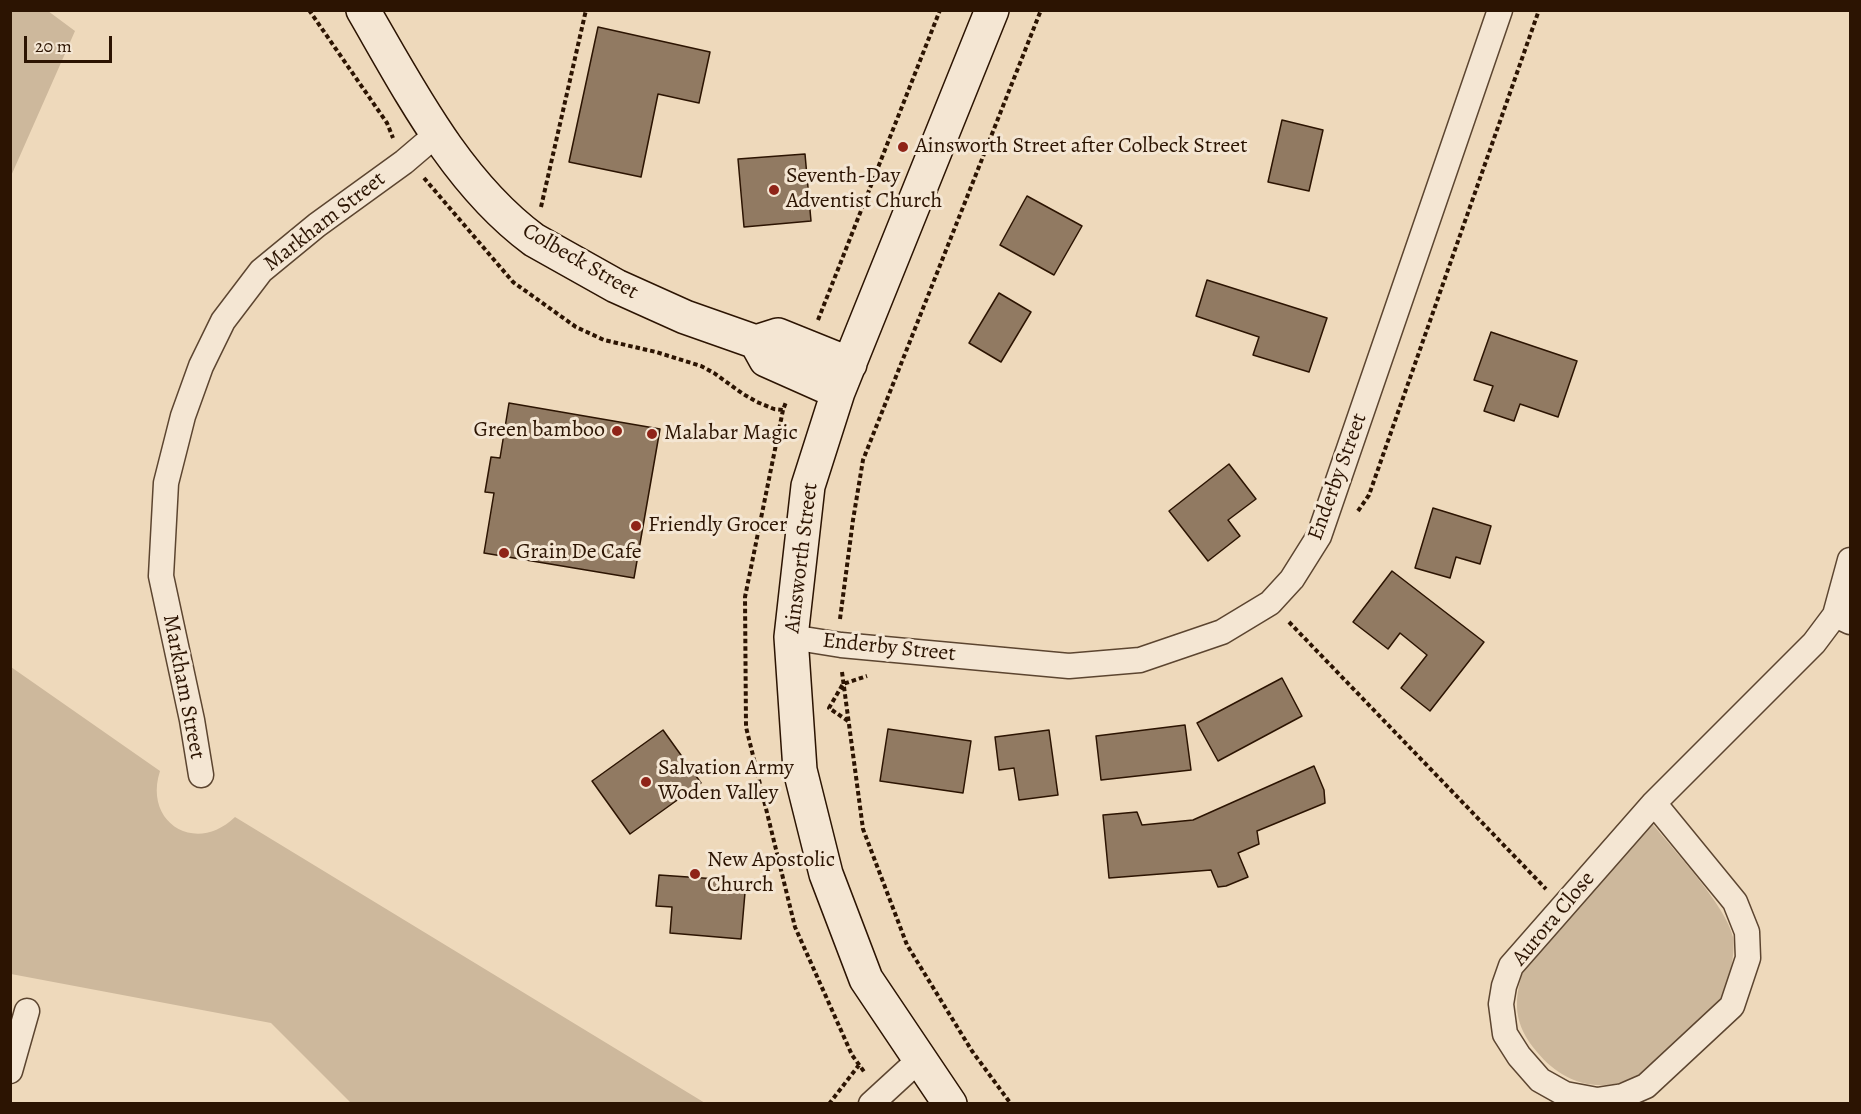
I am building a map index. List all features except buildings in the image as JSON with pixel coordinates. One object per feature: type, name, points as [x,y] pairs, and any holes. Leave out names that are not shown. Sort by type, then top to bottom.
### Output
[{"type":"street","name":"Colbeck Street","points":[[363,10],[438,133],[477,186],[534,240],[636,295],[685,317],[756,342],[766,360],[803,361],[844,378]]},
{"type":"street","name":"Ainsworth Street","points":[[949,1103],[866,979],[826,874],[800,770],[791,637],[808,486],[844,378],[992,10]]},
{"type":"street","name":"Enderby Street","points":[[791,637],[841,645],[1069,666],[1140,660],[1222,632],[1270,603],[1292,579],[1319,536],[1500,10]]},
{"type":"street","name":"Markham Street","points":[[201,775],[192,720],[161,576],[166,483],[183,416],[201,366],[223,321],[261,271],[317,225],[404,162],[438,133]]},
{"type":"street","name":"Aurora Close","points":[[1654,802],[1735,902],[1747,932],[1748,958],[1732,1006],[1646,1086],[1623,1096],[1597,1100],[1565,1094],[1540,1080],[1519,1056],[1505,1034],[1501,1004],[1511,966],[1654,802],[1814,643],[1843,618],[1851,560]]},
{"type":"street","points":[[10,1071],[27,1011]]},
{"type":"street","points":[[871,1104],[920,1059]]},
{"type":"path","points":[[309,10],[387,123],[404,162],[422,176],[513,282],[576,327],[604,340],[656,352],[701,366],[743,394],[774,409],[783,410],[940,10]]},
{"type":"path","points":[[534,240],[586,10]]},
{"type":"path","points":[[1011,1104],[972,1051],[907,945],[863,829],[843,684],[840,624],[863,460],[1041,10]]},
{"type":"path","points":[[1357,513],[1369,495],[1539,10]]},
{"type":"path","points":[[1270,603],[1563,907]]},
{"type":"path","points":[[848,721],[829,708],[843,684],[872,674]]},
{"type":"path","points":[[829,1104],[859,1065]]},
{"type":"shaded area","points":[[11,10],[48,11],[75,31],[11,176]]},
{"type":"shaded area","points":[[11,667],[160,771],[157,789],[159,805],[166,818],[176,828],[190,833],[204,833],[220,828],[235,817],[705,1103],[351,1103],[271,1023],[11,974]]},
{"type":"shaded area","points":[[1651,822],[1710,894],[1728,924],[1734,944],[1728,980],[1717,1007],[1648,1070],[1628,1080],[1613,1084],[1585,1084],[1559,1072],[1529,1042],[1519,1022],[1517,1012],[1520,980],[1524,968]]},
{"type":"place","name":"Ainsworth Street after Colbeck Street","points":[[903,147]]},
{"type":"place","name":"Seventh-Day Adventist Church","points":[[774,190]]},
{"type":"place","name":"Green bamboo","points":[[617,431]]},
{"type":"place","name":"Malabar Magic","points":[[652,434]]},
{"type":"place","name":"Friendly Grocer","points":[[636,526]]},
{"type":"place","name":"Grain De Cafe","points":[[504,553]]},
{"type":"place","name":"Salvation Army Woden Valley","points":[[646,782]]},
{"type":"place","name":"New Apostolic Church","points":[[695,874]]}]
